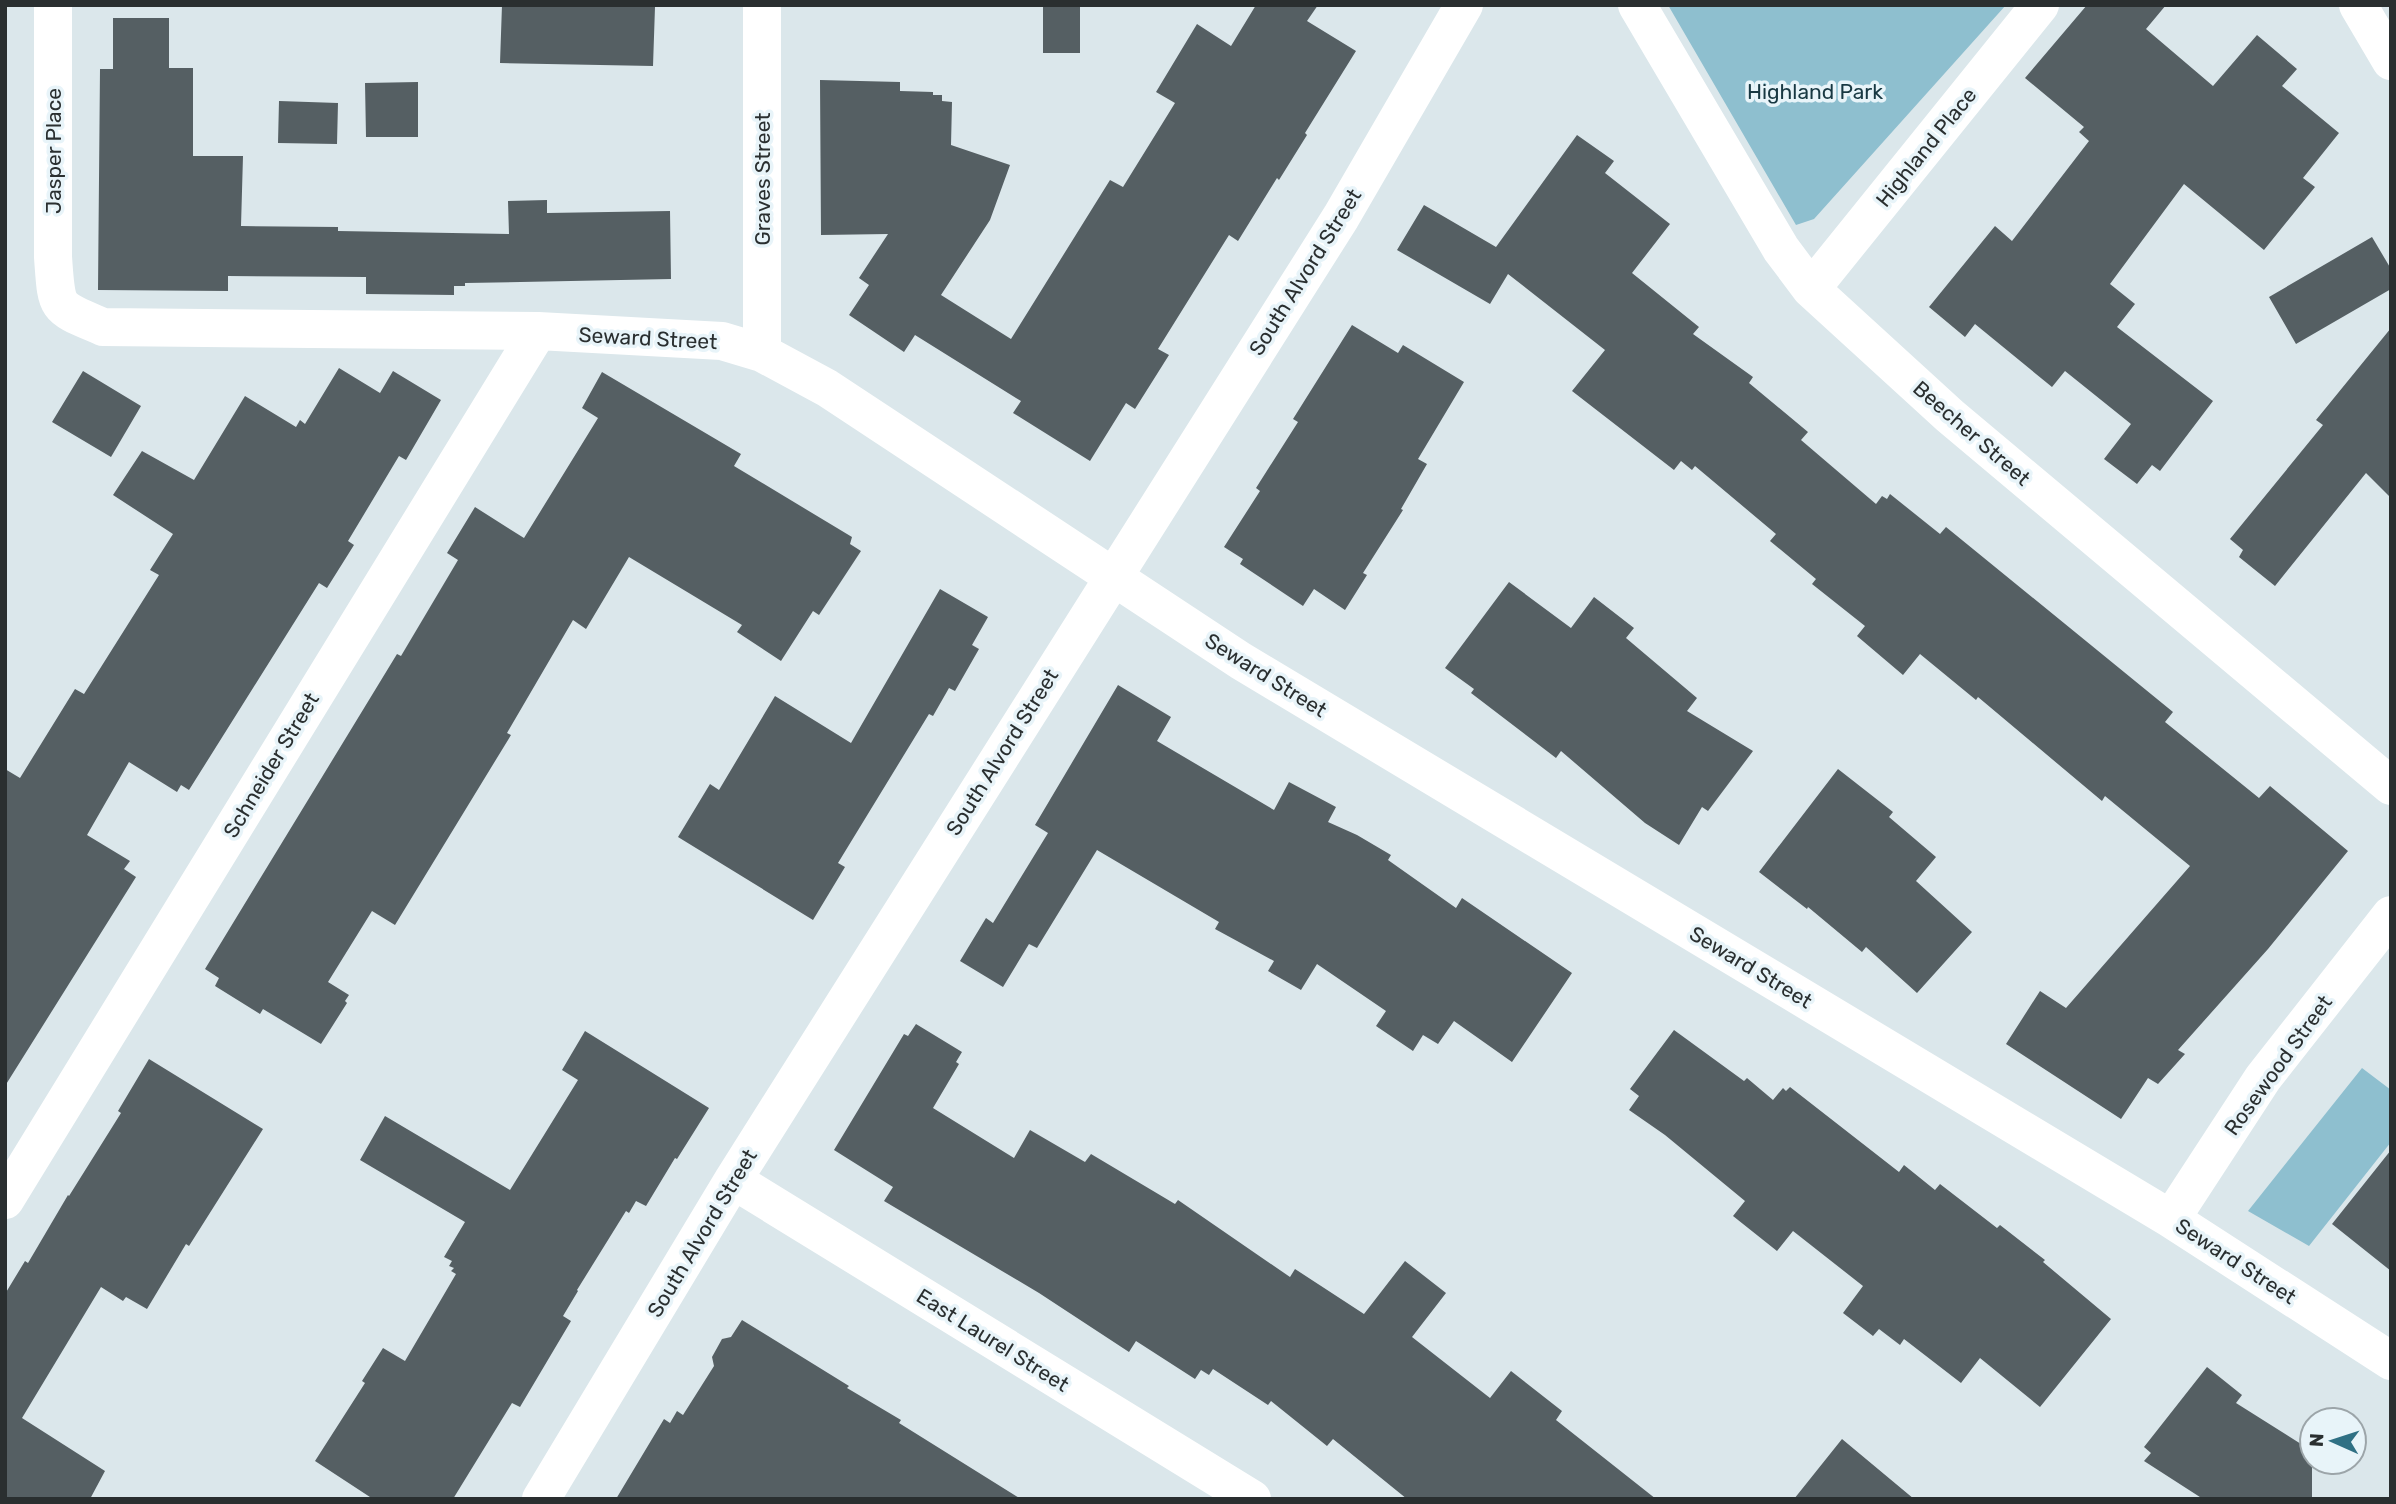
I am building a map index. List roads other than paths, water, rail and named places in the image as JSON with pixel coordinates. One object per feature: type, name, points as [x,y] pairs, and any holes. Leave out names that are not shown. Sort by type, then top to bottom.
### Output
[{"type":"street","name":"Jasper Place","points":[[52,5],[53,257],[56,296]]},
{"type":"street","name":"Graves Street","points":[[762,5],[762,353]]},
{"type":"street","name":"South Alvord Street","points":[[541,1499],[733,1180],[1341,216],[1464,5]]},
{"type":"street","name":"Beecher Street","points":[[1637,5],[1782,249],[1811,289],[1950,416],[2391,786]]},
{"type":"street","name":"Highland Place","points":[[1811,289],[2040,5]]},
{"type":"street","points":[[2358,5],[2391,61]]},
{"type":"street","name":"Seward Street","points":[[56,296],[64,311],[103,327],[538,331],[722,341],[762,353],[827,388],[1241,661],[2171,1219],[2391,1361]]},
{"type":"street","name":"Schneider Street","points":[[5,1200],[538,331]]},
{"type":"street","name":"Rosewood Street","points":[[2171,1219],[2263,1078],[2391,915]]},
{"type":"street","name":"East Laurel Street","points":[[733,1180],[1252,1499]]},
{"type":"park label","name":"Highland Park","points":[[1815,91]]}]
